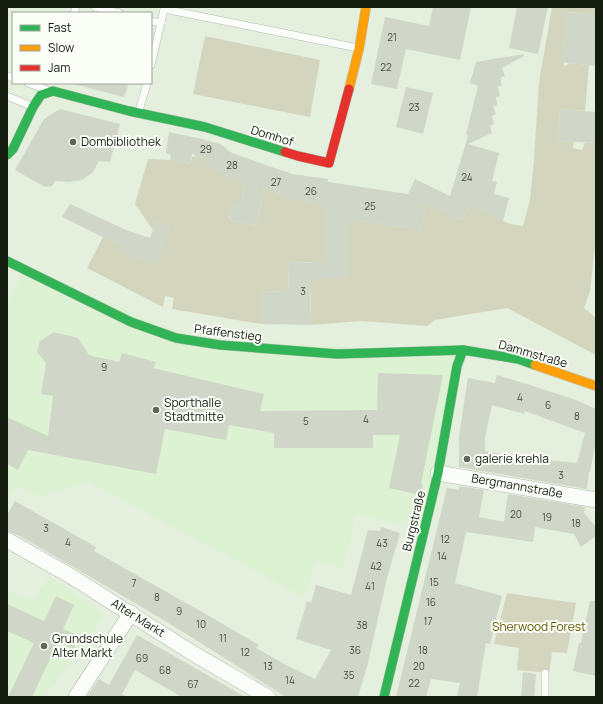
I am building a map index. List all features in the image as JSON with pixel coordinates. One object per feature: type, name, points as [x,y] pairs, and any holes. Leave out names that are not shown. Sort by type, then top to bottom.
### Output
[{"type":"street","name":"Domhof","points":[[53,92],[139,114],[205,127],[298,156],[329,163],[358,49],[366,7]]},
{"type":"street","points":[[7,155],[13,149],[33,107],[41,95],[53,92]]},
{"type":"street","name":"Pfaffenstieg","points":[[7,262],[131,322],[155,332],[176,338],[220,345],[337,354],[463,350]]},
{"type":"street","name":"Dammstraße","points":[[463,350],[490,354],[533,364],[596,386]]},
{"type":"street","name":"Burgstraße","points":[[384,697],[438,473],[457,366],[463,350]]},
{"type":"street","name":"Bergmannstraße","points":[[438,473],[596,500]]},
{"type":"street","name":"Alter Markt","points":[[7,540],[55,567],[131,613],[194,654],[268,697]]},
{"type":"street","points":[[76,697],[131,613]]},
{"type":"lane","points":[[95,7],[115,12]]},
{"type":"lane","points":[[152,61],[164,9],[358,49]]},
{"type":"lane","points":[[152,21],[161,24]]},
{"type":"lane","name":"Domhof","points":[[31,84],[53,92]]},
{"type":"lane","points":[[139,114],[146,84]]},
{"type":"lane","points":[[7,96],[33,107]]},
{"type":"lane","points":[[544,697],[545,673]]},
{"type":"shaded area","points":[[25,269],[165,326],[219,340],[459,354],[423,530],[357,514],[343,568],[315,562],[304,597],[87,481],[41,497],[19,486],[7,497],[7,307]]},
{"type":"shaded area","name":"Grundschule Alter Markt","points":[[50,577],[105,615],[44,697],[7,697],[7,591],[33,601]]},
{"type":"green space","points":[[552,7],[596,7],[596,15],[568,12],[563,50],[569,50],[567,60],[563,64],[566,66],[569,63],[589,65],[585,111],[560,109],[557,141],[574,142],[573,148],[582,150],[585,143],[596,143],[596,237],[590,291],[584,308],[596,318],[596,355],[507,308],[435,320],[427,326],[362,321],[310,325],[311,262],[289,262],[288,292],[261,291],[261,324],[172,309],[174,298],[165,296],[163,307],[87,268],[103,237],[121,246],[119,251],[156,264],[170,228],[156,223],[153,230],[135,204],[148,159],[170,160],[191,164],[192,157],[197,156],[223,174],[244,182],[241,204],[236,204],[230,209],[228,216],[232,221],[257,225],[264,187],[293,199],[326,206],[327,278],[348,219],[421,230],[426,203],[462,220],[470,205],[510,224],[523,226],[530,200],[539,82]]},
{"type":"green space","points":[[205,36],[320,60],[310,117],[193,94]]},
{"type":"green space","name":"Sherwood Forest","points":[[507,593],[576,603],[567,653],[552,652],[549,673],[517,670],[519,648],[494,644]]},
{"type":"building","points":[[433,7],[471,7],[460,60],[406,49],[397,89],[371,84],[385,17],[429,26]]},
{"type":"building","points":[[517,7],[548,7],[538,54],[509,48]]},
{"type":"building","points":[[566,12],[596,15],[596,66],[562,62]]},
{"type":"building","points":[[524,54],[524,56],[502,68],[505,76],[500,78],[502,85],[498,87],[500,96],[496,97],[497,105],[493,106],[496,114],[492,116],[494,124],[490,126],[492,133],[468,144],[499,153],[492,181],[497,182],[494,194],[509,198],[503,221],[470,205],[462,220],[426,203],[421,230],[348,219],[349,278],[311,279],[310,325],[261,324],[261,291],[288,292],[289,262],[326,263],[326,206],[293,199],[264,187],[257,225],[232,221],[228,215],[230,209],[242,198],[244,182],[223,174],[192,153],[191,164],[170,160],[171,155],[166,153],[169,132],[220,144],[232,153],[292,174],[328,179],[328,182],[408,194],[415,179],[450,196],[468,136],[466,134],[478,86],[470,83],[476,62]]},
{"type":"building","points":[[74,84],[129,84],[124,97]]},
{"type":"building","points":[[406,87],[433,93],[423,134],[396,127]]},
{"type":"building","name":"Dombibliothek","points":[[60,109],[120,124],[110,162],[99,161],[93,172],[82,180],[68,182],[55,181],[52,186],[45,187],[15,170],[44,119]]},
{"type":"building","points":[[560,109],[596,112],[596,143],[557,141]]},
{"type":"building","points":[[70,204],[126,230],[150,238],[156,223],[170,228],[157,265],[119,251],[121,246],[62,217]]},
{"type":"building","points":[[54,332],[78,338],[89,355],[119,362],[122,353],[156,362],[153,368],[264,394],[260,411],[377,410],[378,373],[443,375],[420,495],[389,488],[400,435],[373,435],[373,448],[274,448],[274,433],[229,425],[226,440],[165,429],[156,474],[28,450],[18,470],[7,464],[7,417],[48,436],[53,396],[41,394],[46,363],[37,352],[40,341]]},
{"type":"building","points":[[497,375],[576,400],[596,409],[596,441],[590,472],[589,471],[587,489],[459,467],[459,436],[468,378],[495,383]],"holes":[[[492,405],[524,414],[525,411],[585,433],[577,463],[519,457],[485,451],[485,438]]]},
{"type":"building","points":[[459,486],[484,490],[479,517],[504,522],[508,494],[585,507],[584,513],[596,527],[596,536],[581,547],[574,534],[535,527],[533,542],[466,532],[455,583],[502,596],[490,644],[486,643],[477,697],[457,697],[460,683],[431,679],[426,697],[396,697],[447,488],[459,490]]},
{"type":"building","points":[[15,501],[96,547],[94,551],[259,645],[256,648],[315,679],[331,650],[296,639],[307,601],[311,603],[316,585],[351,595],[368,530],[380,531],[381,527],[400,533],[387,578],[368,663],[358,697],[286,697],[140,606],[20,536],[7,531],[7,515]]},
{"type":"building","name":"Grundschule Alter Markt","points":[[56,596],[74,605],[63,629],[79,636],[74,649],[58,642],[32,697],[8,697],[34,643],[7,631],[7,604],[44,621]]},
{"type":"building","points":[[590,601],[596,601],[596,676],[573,671]]},
{"type":"building","points":[[137,635],[245,697],[182,697],[135,670],[122,694],[127,697],[87,697],[99,679],[109,685]]},
{"type":"building","points":[[523,672],[536,674],[534,697],[521,697]]},
{"type":"traffic: fast","points":[[7,155],[13,149],[33,107],[41,95],[53,91],[129,111],[205,127],[285,152]]},
{"type":"traffic: fast","points":[[7,261],[131,322],[176,338],[220,345],[337,354],[463,350],[518,359],[535,365]]},
{"type":"traffic: fast","points":[[384,697],[438,473],[457,366],[463,350]]},
{"type":"traffic: slow","points":[[349,89],[359,49],[366,7]]},
{"type":"traffic: slow","points":[[535,365],[596,386]]},
{"type":"traffic: jam","points":[[285,152],[329,163],[349,89]]},
{"type":"place","name":"Dombibliothek","points":[[73,142]]},
{"type":"place","name":"Sporthalle Stadtmitte","points":[[156,410]]},
{"type":"place","name":"galerie krehla","points":[[467,459]]},
{"type":"place","name":"Grundschule Alter Markt","points":[[44,646]]}]
